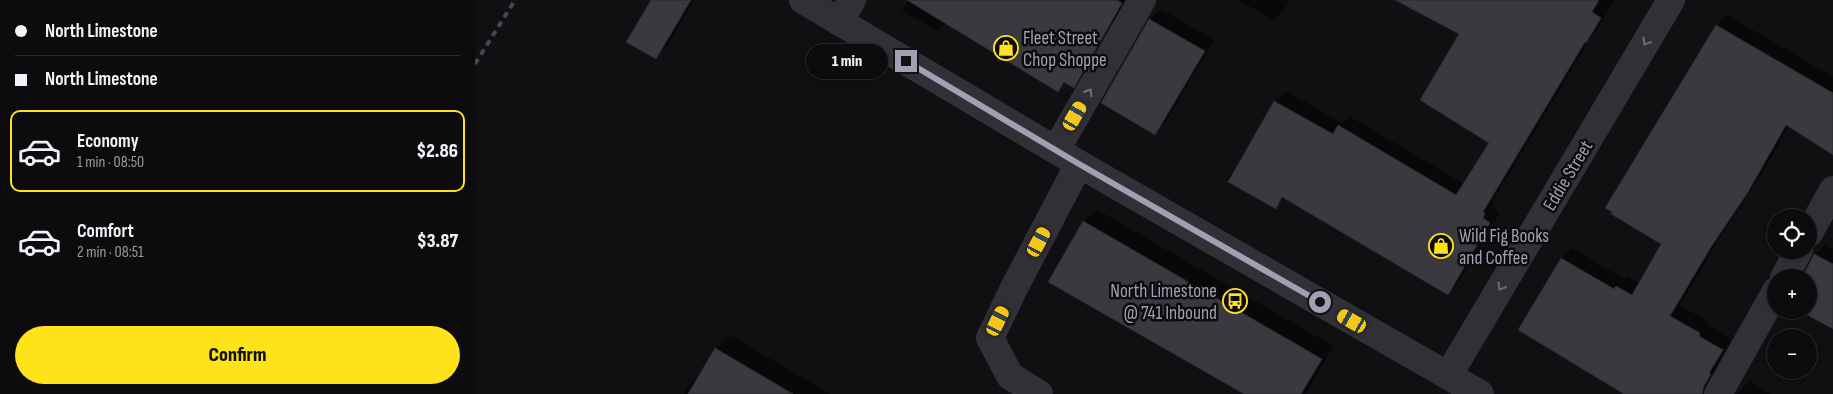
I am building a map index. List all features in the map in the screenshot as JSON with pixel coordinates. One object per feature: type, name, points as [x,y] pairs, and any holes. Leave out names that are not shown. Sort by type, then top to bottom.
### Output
[{"type":"street","points":[[803,0],[845,11],[1079,164],[1480,394]]},
{"type":"street","points":[[1056,150],[1142,0]]},
{"type":"street","name":"Eddie Street","points":[[1448,376],[1671,0]]},
{"type":"street","points":[[1039,394],[1009,385],[990,338],[1079,164]]},
{"type":"street","points":[[1817,219],[1833,190]]},
{"type":"street","points":[[1718,394],[1767,306]]},
{"type":"building","points":[[651,0],[691,0],[656,59],[626,42]]},
{"type":"building","points":[[907,0],[1117,0],[1122,3],[1074,88],[1064,82],[1058,92]]},
{"type":"building","points":[[1395,0],[1599,0],[1592,12],[1601,18],[1483,212],[1485,214],[1483,218],[1490,223],[1448,295],[1282,197],[1276,209],[1228,182],[1274,101],[1333,134],[1338,125],[1456,195],[1489,143],[1420,100],[1459,34]]},
{"type":"building","points":[[1149,19],[1205,51],[1155,135],[1101,103]]},
{"type":"building","points":[[1716,25],[1833,93],[1833,155],[1786,125],[1748,192],[1711,247],[1670,316],[1700,333],[1699,336],[1723,350],[1709,373],[1711,374],[1702,394],[1624,394],[1518,330],[1561,258],[1614,289],[1616,286],[1632,295],[1661,244],[1611,214],[1612,212],[1605,208]]},
{"type":"building","points":[[1083,221],[1322,359],[1301,394],[1244,394],[1048,282]]},
{"type":"building","points":[[1817,256],[1833,264],[1833,329],[1815,319],[1817,319],[1817,269],[1806,269],[1812,259],[1817,259]]},
{"type":"building","points":[[715,348],[793,394],[688,394]]},
{"type":"railway","points":[[475,64],[515,0]]},
{"type":"place","name":"Fleet Street Chop Shoppe","points":[[1006,48]]},
{"type":"place","name":"Wild Fig Books and Coffee","points":[[1441,246]]},
{"type":"place","name":"North Limestone @ 741 Inbound","points":[[1235,301]]},
{"type":"route","points":[[906,61],[1079,164],[1320,302]]}]
